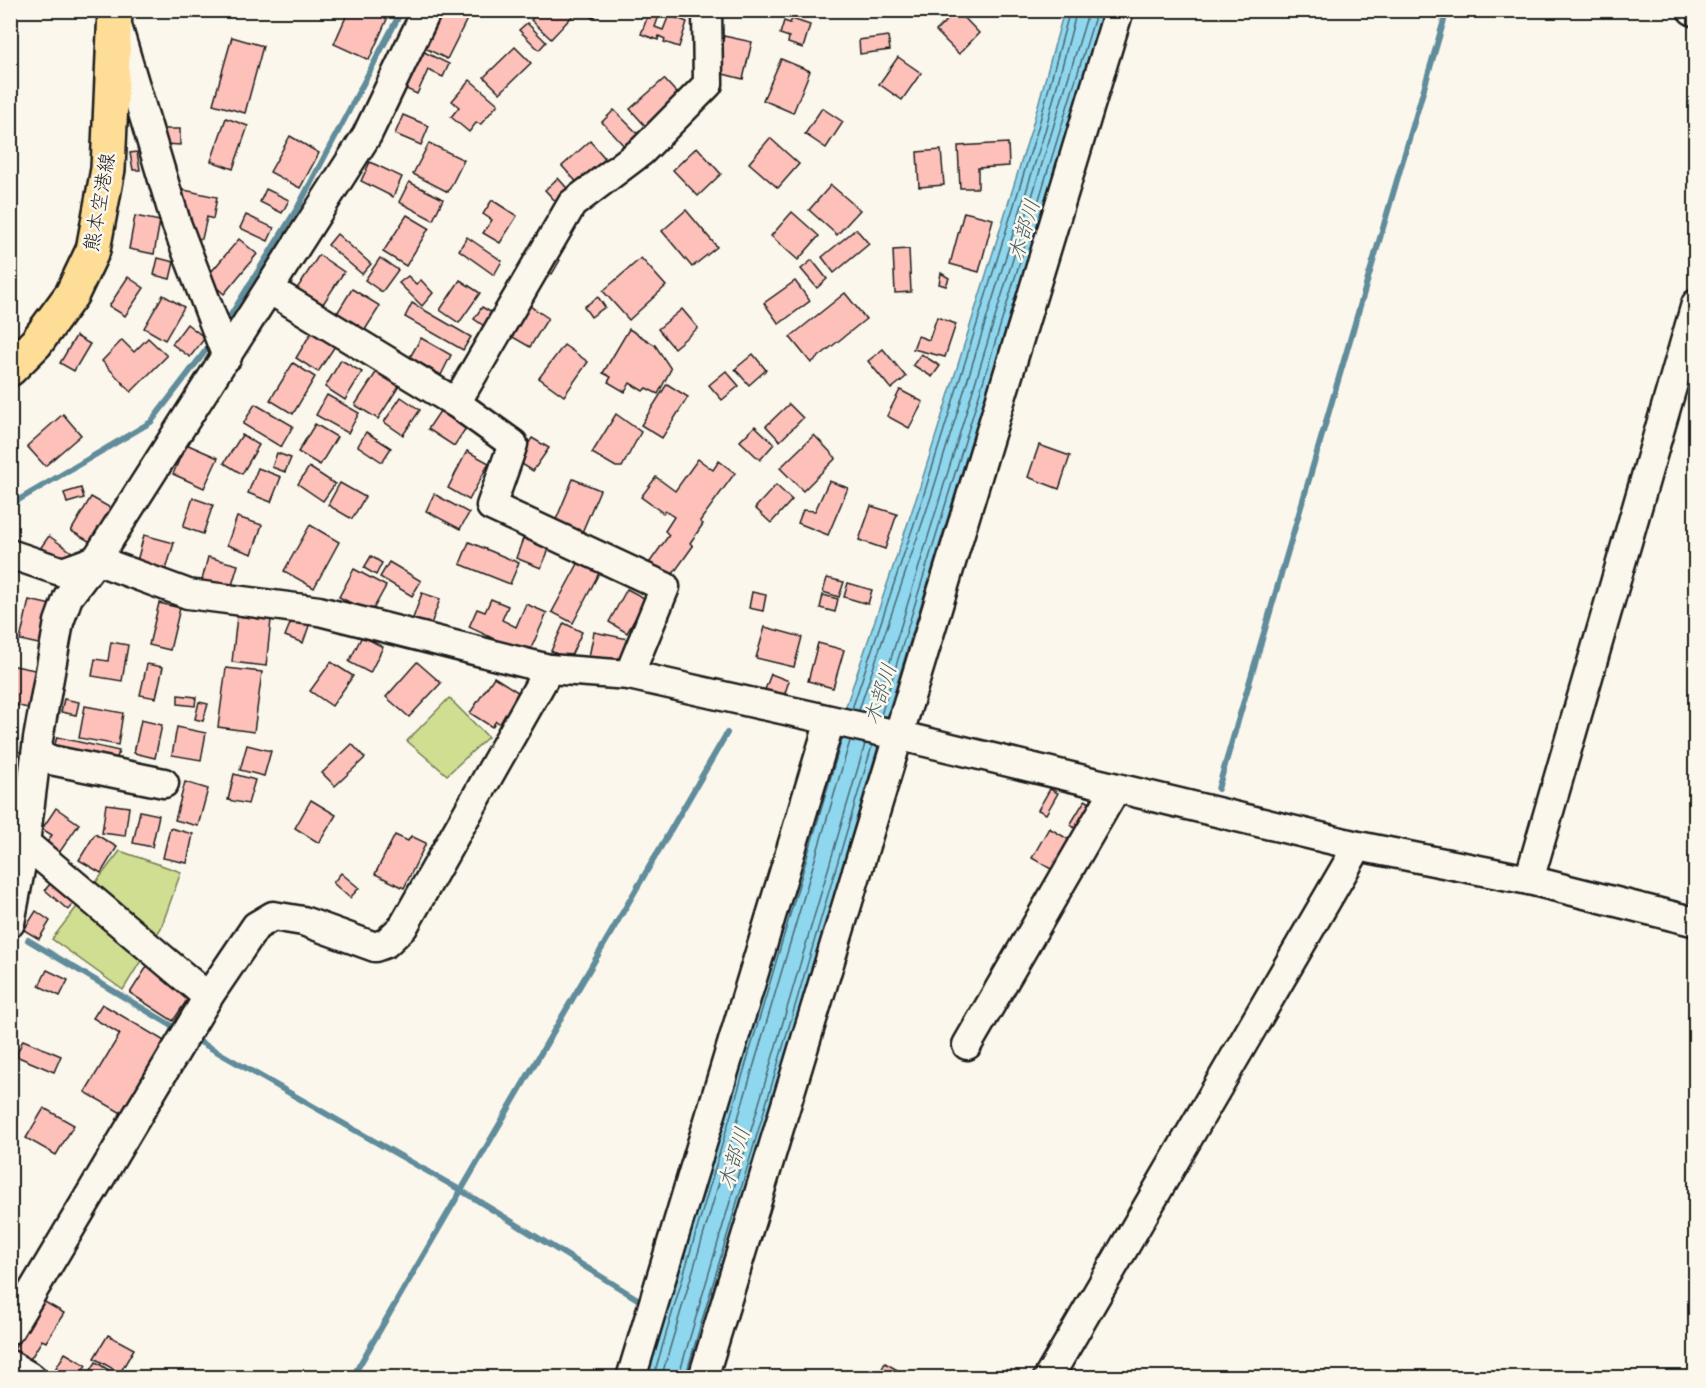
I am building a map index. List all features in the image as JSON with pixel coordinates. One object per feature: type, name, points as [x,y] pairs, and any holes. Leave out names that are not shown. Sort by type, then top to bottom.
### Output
[{"type":"main road","name":"熊本空港線","points":[[10,369],[36,343],[72,294],[93,250],[108,169],[115,15]]},
{"type":"street","points":[[10,923],[18,843],[36,757],[59,622],[68,597],[96,560],[367,135],[427,10]]},
{"type":"street","points":[[456,403],[572,204],[642,151],[708,84],[707,10]]},
{"type":"street","points":[[702,1377],[1119,10]]},
{"type":"street","points":[[115,15],[176,223],[227,357]]},
{"type":"street","points":[[269,289],[456,403],[513,444],[492,496],[491,506],[665,586],[629,675]]},
{"type":"street","points":[[1529,880],[1695,304]]},
{"type":"street","points":[[10,554],[63,572],[96,560],[188,594],[319,611],[549,669],[629,675],[897,735],[1358,846],[1529,880],[1695,922]]},
{"type":"street","points":[[10,1329],[208,997],[256,926],[273,916],[303,921],[375,947],[386,943],[403,927],[549,669]]},
{"type":"street","points":[[631,1377],[830,721]]},
{"type":"street","points":[[36,757],[164,783]]},
{"type":"street","points":[[967,1045],[1116,788]]},
{"type":"street","points":[[18,843],[208,997]]},
{"type":"street","points":[[1048,1377],[1358,846]]},
{"type":"street","points":[[10,1365],[32,1377]]},
{"type":"green space","points":[[449,698],[488,737],[447,775],[407,741]]},
{"type":"green space","points":[[120,851],[181,872],[161,928],[123,990],[52,939]]},
{"type":"water","name":"木部川","points":[[1064,11],[1103,11],[886,719],[691,1377],[647,1378],[844,712],[918,493],[1032,127]]},
{"type":"building","points":[[349,10],[391,10],[369,60],[334,44]]},
{"type":"building","points":[[433,10],[448,10],[467,19],[447,59],[417,44]]},
{"type":"building","points":[[540,10],[578,10],[551,39],[531,20]]},
{"type":"building","points":[[586,10],[600,10],[593,19]]},
{"type":"building","points":[[650,10],[661,10],[655,27],[663,30],[669,15],[687,22],[679,47],[664,42],[665,39],[659,36],[658,40],[641,34]]},
{"type":"building","points":[[957,10],[979,33],[959,54],[936,31]]},
{"type":"building","points":[[792,19],[810,25],[803,48],[788,43],[789,37],[780,34],[784,21],[790,23]]},
{"type":"building","points":[[527,23],[546,42],[539,50],[519,30]]},
{"type":"building","points":[[724,36],[752,42],[743,79],[715,72]]},
{"type":"building","points":[[888,36],[890,50],[860,54],[859,40]]},
{"type":"building","points":[[232,37],[263,46],[245,113],[213,104]]},
{"type":"building","points":[[515,47],[531,63],[500,93],[484,77]]},
{"type":"building","points":[[420,50],[449,64],[443,77],[428,70],[417,94],[402,87]]},
{"type":"building","points":[[898,57],[921,73],[902,100],[879,84]]},
{"type":"building","points":[[781,59],[810,71],[793,113],[763,100]]},
{"type":"building","points":[[664,79],[683,100],[649,130],[630,109]]},
{"type":"building","points":[[470,80],[498,104],[481,124],[476,123],[469,132],[451,117],[459,107],[452,101]]},
{"type":"building","points":[[822,108],[843,122],[826,148],[805,134]]},
{"type":"building","points":[[614,110],[639,135],[626,148],[602,122]]},
{"type":"building","points":[[403,115],[429,126],[421,145],[395,134]]},
{"type":"building","points":[[226,118],[248,126],[233,169],[211,161]]},
{"type":"building","points":[[165,129],[180,129],[180,145],[165,144]]},
{"type":"building","points":[[290,136],[319,153],[300,188],[270,172]]},
{"type":"building","points":[[770,138],[799,164],[778,188],[749,163]]},
{"type":"building","points":[[590,141],[610,164],[582,188],[562,166]]},
{"type":"building","points":[[429,143],[464,160],[448,192],[413,174]]},
{"type":"building","points":[[1008,143],[1009,166],[978,168],[978,188],[960,188],[958,146]]},
{"type":"building","points":[[697,147],[721,174],[698,196],[673,170]]},
{"type":"building","points":[[941,150],[944,185],[919,187],[917,152]]},
{"type":"building","points":[[137,152],[140,170],[133,170],[130,153]]},
{"type":"building","points":[[370,162],[402,177],[393,197],[361,181]]},
{"type":"building","points":[[558,178],[572,194],[559,205],[545,190]]},
{"type":"building","points":[[409,182],[443,199],[433,220],[399,202]]},
{"type":"building","points":[[831,185],[860,210],[837,235],[809,210]]},
{"type":"building","points":[[266,189],[289,200],[282,213],[260,202]]},
{"type":"building","points":[[184,190],[217,197],[213,219],[207,217],[202,239],[185,236],[189,214],[180,212]]},
{"type":"building","points":[[492,200],[517,216],[500,243],[483,233],[492,220],[483,214]]},
{"type":"building","points":[[686,210],[717,247],[692,267],[662,231]]},
{"type":"building","points":[[792,212],[819,236],[798,260],[771,236]]},
{"type":"building","points":[[964,212],[993,219],[979,272],[950,264]]},
{"type":"building","points":[[246,215],[274,228],[268,241],[240,228]]},
{"type":"building","points":[[407,215],[429,228],[406,266],[383,252]]},
{"type":"building","points":[[135,216],[160,221],[154,254],[129,249]]},
{"type":"building","points":[[856,229],[869,244],[834,273],[822,257]]},
{"type":"building","points":[[337,234],[371,264],[362,274],[328,245]]},
{"type":"building","points":[[467,237],[502,261],[494,275],[459,250]]},
{"type":"building","points":[[239,239],[257,254],[224,294],[206,278]]},
{"type":"building","points":[[909,249],[911,292],[895,293],[893,250]]},
{"type":"building","points":[[549,254],[560,260],[552,274],[540,268]]},
{"type":"building","points":[[319,255],[344,272],[321,307],[296,290]]},
{"type":"building","points":[[158,258],[174,262],[170,279],[154,275]]},
{"type":"building","points":[[380,258],[398,270],[382,292],[365,280]]},
{"type":"building","points":[[641,258],[666,286],[629,320],[603,291]]},
{"type":"building","points":[[812,260],[827,279],[817,288],[801,269]]},
{"type":"building","points":[[941,273],[949,278],[946,286],[939,284]]},
{"type":"building","points":[[408,276],[416,284],[421,280],[433,293],[422,306],[399,283]]},
{"type":"building","points":[[128,277],[144,288],[125,316],[109,306]]},
{"type":"building","points":[[460,280],[480,293],[459,323],[440,310]]},
{"type":"building","points":[[795,281],[810,301],[779,324],[764,303]]},
{"type":"building","points":[[352,289],[380,306],[363,333],[336,315]]},
{"type":"building","points":[[845,293],[866,319],[811,363],[790,337]]},
{"type":"building","points":[[163,295],[184,307],[165,340],[144,328]]},
{"type":"building","points":[[598,297],[605,307],[591,317],[584,307]]},
{"type":"building","points":[[412,303],[471,337],[463,350],[405,317]]},
{"type":"building","points":[[530,306],[548,318],[530,347],[511,336]]},
{"type":"building","points":[[482,307],[499,317],[490,330],[474,319]]},
{"type":"building","points":[[682,309],[698,328],[674,348],[658,329]]},
{"type":"building","points":[[937,317],[956,324],[945,357],[913,349],[918,336],[929,340]]},
{"type":"building","points":[[187,324],[205,338],[190,357],[172,344]]},
{"type":"building","points":[[314,328],[337,343],[318,372],[296,358]]},
{"type":"building","points":[[629,329],[655,345],[671,369],[658,394],[646,388],[643,391],[630,383],[625,392],[608,382],[611,377],[603,373]]},
{"type":"building","points":[[76,336],[90,344],[74,371],[60,363]]},
{"type":"building","points":[[148,338],[167,356],[131,392],[102,361],[122,340],[134,352]]},
{"type":"building","points":[[421,338],[451,355],[441,375],[410,357]]},
{"type":"building","points":[[564,345],[588,362],[564,396],[539,378]]},
{"type":"building","points":[[883,349],[906,377],[891,389],[868,361]]},
{"type":"building","points":[[753,354],[766,370],[749,385],[735,369]]},
{"type":"building","points":[[921,354],[940,366],[932,377],[913,365]]},
{"type":"building","points":[[341,360],[362,372],[345,400],[325,387]]},
{"type":"building","points":[[293,363],[315,377],[293,414],[270,400]]},
{"type":"building","points":[[379,368],[401,383],[378,419],[355,405]]},
{"type":"building","points":[[726,371],[739,386],[722,400],[709,385]]},
{"type":"building","points":[[667,384],[688,397],[662,438],[641,425]]},
{"type":"building","points":[[900,390],[923,402],[909,428],[887,416]]},
{"type":"building","points":[[327,395],[359,413],[348,433],[316,415]]},
{"type":"building","points":[[401,397],[420,410],[403,435],[384,422]]},
{"type":"building","points":[[255,404],[293,426],[281,447],[243,424]]},
{"type":"building","points":[[789,404],[803,418],[780,441],[766,426]]},
{"type":"building","points":[[444,405],[470,422],[454,446],[428,429]]},
{"type":"building","points":[[63,414],[81,435],[45,466],[27,446]]},
{"type":"building","points":[[616,414],[641,432],[622,467],[616,467],[592,453]]},
{"type":"building","points":[[315,424],[337,437],[320,465],[298,452]]},
{"type":"building","points":[[755,426],[774,444],[760,460],[740,441]]},
{"type":"building","points":[[366,432],[391,448],[382,462],[358,446]]},
{"type":"building","points":[[242,435],[259,445],[242,474],[224,463]]},
{"type":"building","points":[[814,435],[836,458],[803,491],[780,468]]},
{"type":"building","points":[[532,438],[549,448],[533,471],[517,461]]},
{"type":"building","points":[[186,444],[218,458],[204,488],[173,474]]},
{"type":"building","points":[[1039,445],[1070,456],[1059,489],[1028,477]]},
{"type":"building","points":[[467,451],[489,463],[469,500],[448,488]]},
{"type":"building","points":[[277,453],[291,458],[285,472],[272,467]]},
{"type":"building","points":[[698,459],[713,470],[719,461],[735,473],[700,521],[703,524],[690,543],[693,546],[668,581],[647,566],[669,535],[665,531],[674,517],[665,511],[663,513],[641,497],[656,477],[675,491]]},
{"type":"building","points":[[309,467],[335,484],[323,501],[298,484]]},
{"type":"building","points":[[258,468],[281,477],[271,502],[248,493]]},
{"type":"building","points":[[573,479],[600,490],[580,537],[553,527]]},
{"type":"building","points":[[829,481],[848,488],[828,535],[798,523],[803,510],[815,511]]},
{"type":"building","points":[[340,483],[365,497],[352,519],[328,505]]},
{"type":"building","points":[[776,485],[792,500],[771,523],[755,508]]},
{"type":"building","points":[[81,488],[84,498],[67,503],[64,493]]},
{"type":"building","points":[[434,494],[469,513],[460,529],[426,511]]},
{"type":"building","points":[[91,497],[116,511],[96,545],[71,531]]},
{"type":"building","points":[[193,498],[213,505],[203,534],[183,527]]},
{"type":"building","points":[[871,506],[897,514],[885,549],[859,540]]},
{"type":"building","points":[[237,517],[262,525],[252,554],[227,545]]},
{"type":"building","points":[[310,525],[339,542],[314,588],[284,571]]},
{"type":"building","points":[[144,535],[174,543],[165,573],[136,565]]},
{"type":"building","points":[[49,536],[76,555],[66,569],[39,550]]},
{"type":"building","points":[[524,536],[550,547],[541,568],[516,558]]},
{"type":"building","points":[[469,542],[519,563],[510,584],[460,564]]},
{"type":"building","points":[[371,556],[382,563],[376,575],[364,568]]},
{"type":"building","points":[[208,557],[238,565],[230,592],[201,584]]},
{"type":"building","points":[[389,562],[421,581],[412,596],[380,577]]},
{"type":"building","points":[[579,562],[599,573],[573,623],[552,612]]},
{"type":"building","points":[[354,569],[386,586],[371,613],[339,597]]},
{"type":"building","points":[[827,578],[844,582],[839,597],[823,592]]},
{"type":"building","points":[[848,583],[872,590],[868,604],[844,597]]},
{"type":"building","points":[[627,589],[646,599],[627,633],[609,622]]},
{"type":"building","points":[[752,592],[766,595],[763,611],[749,608]]},
{"type":"building","points":[[422,593],[440,599],[429,630],[411,624]]},
{"type":"building","points":[[823,595],[838,599],[835,612],[820,608]]},
{"type":"building","points":[[491,599],[508,606],[502,620],[516,627],[526,604],[547,613],[528,655],[469,627],[477,609],[485,612]]},
{"type":"building","points":[[29,600],[56,606],[48,646],[20,640]]},
{"type":"building","points":[[159,603],[180,608],[170,650],[149,645]]},
{"type":"building","points":[[294,614],[311,620],[303,643],[285,636]]},
{"type":"building","points":[[237,616],[271,620],[266,666],[232,662]]},
{"type":"building","points":[[564,623],[582,632],[569,660],[551,651]]},
{"type":"building","points":[[765,627],[802,637],[794,667],[756,658]]},
{"type":"building","points":[[594,632],[628,639],[622,669],[588,662]]},
{"type":"building","points":[[362,636],[383,647],[370,673],[349,662]]},
{"type":"building","points":[[111,642],[128,645],[122,681],[92,676],[95,659],[108,661]]},
{"type":"building","points":[[818,643],[844,650],[833,688],[808,681]]},
{"type":"building","points":[[331,662],[353,676],[332,706],[310,691]]},
{"type":"building","points":[[417,662],[441,683],[409,717],[386,697]]},
{"type":"building","points":[[147,664],[163,667],[156,698],[140,695]]},
{"type":"building","points":[[10,665],[45,672],[37,710],[10,704]]},
{"type":"building","points":[[226,668],[262,672],[254,732],[218,727]]},
{"type":"building","points":[[771,674],[789,681],[782,702],[763,695]]},
{"type":"building","points":[[494,677],[521,694],[502,725],[496,721],[492,727],[470,713]]},
{"type":"building","points":[[178,695],[196,697],[195,706],[178,704]]},
{"type":"building","points":[[64,699],[79,702],[76,715],[61,712]]},
{"type":"building","points":[[199,702],[208,704],[203,721],[195,719]]},
{"type":"building","points":[[85,706],[123,713],[118,745],[79,738]]},
{"type":"building","points":[[141,720],[162,725],[155,758],[134,753]]},
{"type":"building","points":[[177,727],[206,733],[201,760],[172,755]]},
{"type":"building","points":[[57,737],[119,751],[115,765],[53,751]]},
{"type":"building","points":[[352,744],[365,758],[335,786],[322,773]]},
{"type":"building","points":[[247,745],[271,751],[264,776],[240,770]]},
{"type":"building","points":[[10,751],[27,752],[25,778],[10,777]]},
{"type":"building","points":[[234,774],[255,780],[248,804],[228,800]]},
{"type":"building","points":[[185,782],[208,789],[198,826],[175,820]]},
{"type":"building","points":[[1050,789],[1058,793],[1046,814],[1038,810]]},
{"type":"building","points":[[311,800],[336,815],[319,843],[295,828]]},
{"type":"building","points":[[1085,800],[1100,809],[1085,834],[1070,825]]},
{"type":"building","points":[[106,804],[129,807],[125,836],[102,833]]},
{"type":"building","points":[[56,808],[79,824],[59,853],[46,844],[52,835],[42,829]]},
{"type":"building","points":[[140,811],[159,815],[152,847],[133,843]]},
{"type":"building","points":[[170,828],[193,834],[187,863],[163,858]]},
{"type":"building","points":[[1049,828],[1073,842],[1056,872],[1032,858]]},
{"type":"building","points":[[95,834],[117,847],[101,873],[79,860]]},
{"type":"building","points":[[395,835],[408,841],[411,836],[426,843],[404,888],[375,874]]},
{"type":"building","points":[[341,873],[359,888],[350,898],[333,883]]},
{"type":"building","points":[[55,878],[79,897],[68,910],[45,890]]},
{"type":"building","points":[[36,911],[50,921],[39,939],[24,930]]},
{"type":"building","points":[[150,962],[193,991],[173,1021],[130,993]]},
{"type":"building","points":[[47,970],[68,980],[60,996],[39,986]]},
{"type":"building","points":[[102,1004],[166,1042],[123,1114],[85,1092],[120,1034],[93,1018]]},
{"type":"building","points":[[23,1040],[61,1056],[54,1072],[16,1056]]},
{"type":"building","points":[[44,1108],[74,1125],[56,1155],[26,1138]]},
{"type":"building","points":[[43,1301],[64,1313],[46,1342],[42,1340],[28,1363],[11,1354]]},
{"type":"building","points":[[108,1335],[134,1349],[120,1373],[94,1358]]},
{"type":"building","points":[[65,1353],[86,1365],[78,1378],[64,1378],[54,1371]]},
{"type":"building","points":[[96,1362],[121,1378],[86,1378]]},
{"type":"building","points":[[885,1363],[901,1372],[898,1378],[877,1378]]},
{"type":"waterway","points":[[224,326],[298,207],[402,10]]},
{"type":"waterway","points":[[1218,789],[1447,10]]},
{"type":"waterway","points":[[10,505],[151,422],[213,341]]},
{"type":"waterway","points":[[352,1378],[727,733]]},
{"type":"waterway","points":[[28,940],[179,1030]]},
{"type":"waterway","points":[[193,1038],[462,1191],[644,1303]]}]
